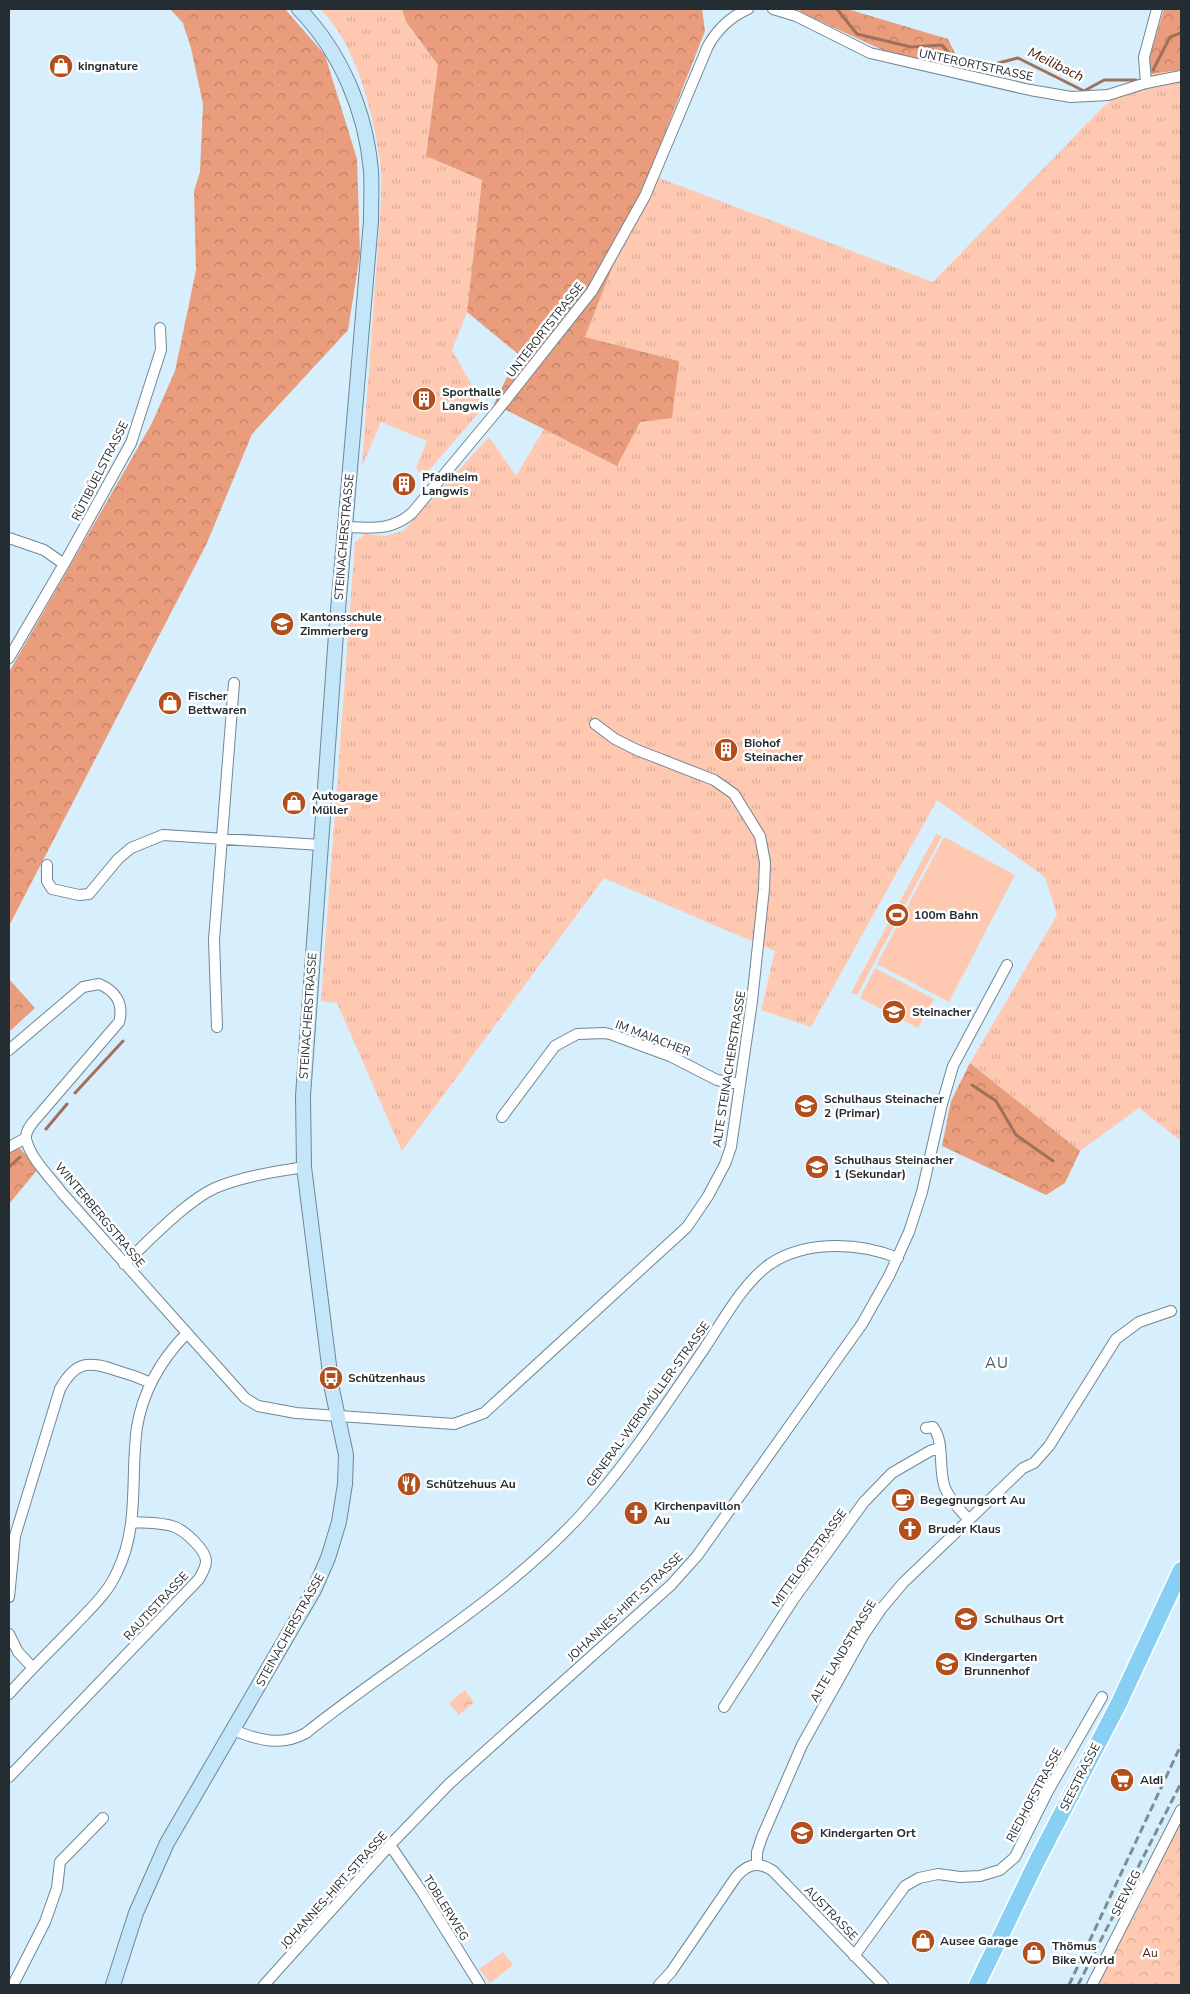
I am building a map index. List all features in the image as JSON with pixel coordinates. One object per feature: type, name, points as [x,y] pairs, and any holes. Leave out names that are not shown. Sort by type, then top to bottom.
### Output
[{"type":"main road","name":"SEESTRASSE","points":[[977,1984],[1118,1705],[1181,1570]]},
{"type":"street","name":"STEINACHERSTRASSE","points":[[113,1985],[127,1936],[167,1843],[314,1590],[328,1558],[339,1522],[346,1471],[343,1436],[331,1383],[304,1167],[303,1133],[305,1055],[371,222],[371,172],[365,134],[350,86],[330,47],[299,9]]},
{"type":"street","name":"UNTERORTSTRASSE","points":[[346,527],[386,528],[401,522],[412,513],[497,411],[592,291],[645,196],[708,46],[715,34],[732,17],[748,9]]},
{"type":"street","name":"UNTERORTSTRASSE","points":[[773,9],[796,16],[870,53],[1030,90],[1071,97],[1108,95],[1146,83],[1181,76]]},
{"type":"street","points":[[1146,83],[1144,57],[1156,9]]},
{"type":"street","name":"RÜTIBÜELSTRASSE","points":[[9,658],[132,443],[161,350],[160,328]]},
{"type":"street","points":[[9,538],[44,550],[64,564]]},
{"type":"street","points":[[217,1027],[214,940],[234,683]]},
{"type":"street","name":"ALTE STEINACHERSTRASSE","points":[[338,1415],[454,1424],[484,1412],[688,1227],[708,1196],[725,1164],[731,1147],[740,1084],[764,889],[765,862],[760,836],[734,794],[714,780],[637,750],[615,739],[595,724]]},
{"type":"street","points":[[47,866],[47,881],[52,889],[84,896],[92,892],[118,859],[131,848],[147,840],[163,836],[321,845]]},
{"type":"street","name":"JOHANNES-HIRT-STRASSE","points":[[264,1985],[390,1845],[442,1791],[492,1750],[671,1585],[688,1566],[862,1324],[898,1258],[922,1192],[942,1104],[953,1066],[1007,965]]},
{"type":"street","points":[[9,1050],[83,987],[92,984],[105,987],[116,995],[121,1006],[121,1017],[116,1028],[34,1121],[28,1129],[26,1138],[9,1147]]},
{"type":"street","name":"IM MAIACHER","points":[[502,1117],[555,1046],[577,1034],[605,1033],[613,1035],[670,1056],[718,1080],[740,1084]]},
{"type":"street","name":"WINTERBERGSTRASSE","points":[[26,1138],[36,1158],[62,1193],[234,1387],[258,1406],[296,1413],[338,1415]]},
{"type":"street","points":[[124,1264],[196,1201],[213,1190],[240,1180],[304,1167]]},
{"type":"street","name":"GENERAL-WERDMÜLLER-STRASSE","points":[[233,1730],[279,1742],[293,1740],[306,1733],[525,1569],[578,1517],[612,1479],[741,1295],[768,1266],[792,1252],[818,1247],[872,1250],[898,1258]]},
{"type":"street","name":"ALTE LANDSTRASSE","points":[[757,1864],[757,1852],[762,1837],[796,1759],[864,1636],[882,1608],[903,1583],[1023,1468],[1034,1463],[1049,1446],[1116,1339],[1139,1322],[1171,1311]]},
{"type":"street","points":[[9,1694],[107,1589],[117,1573],[124,1556],[132,1522],[138,1426],[151,1383],[166,1354],[186,1334]]},
{"type":"street","points":[[9,1597],[15,1536],[21,1513],[60,1389],[69,1374],[86,1364],[97,1364],[151,1383]]},
{"type":"street","points":[[926,1428],[932,1427],[938,1433],[945,1488],[968,1520]]},
{"type":"street","name":"MITTELORTSTRASSE","points":[[724,1707],[792,1600],[864,1502],[892,1473],[930,1450],[939,1448]]},
{"type":"street","name":"RAUTISTRASSE","points":[[9,1777],[125,1658],[199,1579],[205,1569],[206,1560],[204,1554],[182,1531],[166,1525],[132,1522]]},
{"type":"street","points":[[9,1634],[18,1652],[33,1668]]},
{"type":"street","name":"RIEDHOFSTRASSE","points":[[854,1956],[904,1886],[919,1878],[938,1874],[980,1876],[1000,1870],[1015,1857],[1048,1792],[1102,1697]]},
{"type":"street","name":"SEEWEG","points":[[1092,1985],[1181,1810]]},
{"type":"street","points":[[13,1985],[45,1922],[58,1888],[60,1862],[103,1818]]},
{"type":"street","name":"TOBLERWEG","points":[[390,1845],[422,1892],[480,1985]]},
{"type":"street","points":[[659,1985],[671,1972],[736,1877],[747,1866],[757,1864]]},
{"type":"street","name":"AUSTRASSE","points":[[757,1864],[774,1872],[880,1984]]},
{"type":"green space","points":[[170,9],[285,9],[325,55],[357,159],[360,254],[348,330],[252,434],[207,543],[9,926],[9,672],[152,423],[175,371],[196,270],[194,191],[200,172],[203,104],[191,48],[183,23]]},
{"type":"green space","points":[[320,9],[402,9],[406,23],[438,65],[426,156],[482,180],[467,312],[452,350],[484,407],[423,477],[416,468],[427,441],[381,422],[362,466],[381,204],[381,166],[373,122],[353,59],[333,23]]},
{"type":"green space","points":[[402,9],[702,9],[705,31],[585,337],[679,361],[672,418],[640,422],[617,466],[494,404],[518,354],[467,312],[482,180],[426,156],[438,65],[406,22]]},
{"type":"green space","points":[[799,9],[847,9],[948,39],[965,73],[898,57],[802,13]]},
{"type":"green space","points":[[1164,9],[1181,9],[1181,70],[1150,74],[1147,66]]},
{"type":"green space","points":[[1181,70],[1181,1141],[1139,1108],[1080,1151],[970,1063],[1057,915],[1045,877],[937,800],[811,1027],[761,1010],[775,951],[604,878],[402,1151],[337,1003],[321,1001],[355,542],[365,534],[385,536],[403,531],[489,437],[516,476],[544,429],[617,465],[640,422],[679,361],[585,337],[649,174],[933,282],[1105,105],[1150,74]]},
{"type":"green space","name":"100m Bahn","points":[[936,834],[942,836],[857,995],[851,993]]},
{"type":"green space","points":[[944,837],[1015,875],[949,1002],[877,964]]},
{"type":"green space","points":[[875,968],[934,999],[918,1028],[860,998]]},
{"type":"green space","points":[[9,979],[35,1008],[9,1032]]},
{"type":"green space","points":[[970,1063],[1080,1151],[1065,1183],[1046,1195],[942,1146],[951,1101]]},
{"type":"green space","points":[[18,1146],[38,1169],[9,1204],[9,1150]]},
{"type":"green space","points":[[465,1690],[474,1702],[459,1715],[449,1703]]},
{"type":"green space","name":"Au","points":[[1181,1817],[1181,1985],[1095,1985],[1142,1901]]},
{"type":"green space","points":[[503,1952],[513,1965],[490,1983],[479,1969]]},
{"type":"waterway","name":"Meilibach","points":[[837,9],[857,34],[911,47],[942,45],[951,55],[968,65],[986,66],[1018,58],[1084,91],[1104,80],[1136,80]]},
{"type":"waterway","name":"Meilibach","points":[[1153,70],[1170,37],[1181,33]]},
{"type":"waterway","points":[[75,1093],[123,1041]]},
{"type":"waterway","points":[[972,1085],[996,1101],[1016,1135],[1053,1161]]},
{"type":"waterway","points":[[46,1129],[67,1104]]},
{"type":"waterway","points":[[9,1167],[20,1157]]},
{"type":"railway","points":[[1069,1985],[1181,1745]]},
{"type":"railway","points":[[1078,1985],[1181,1783]]},
{"type":"place","name":"kingnature","points":[[61,66]]},
{"type":"place","name":"Sporthalle Langwis","points":[[424,399]]},
{"type":"place","name":"Pfadiheim Langwis","points":[[404,484]]},
{"type":"place","name":"Kantonsschule Zimmerberg","points":[[282,624]]},
{"type":"place","name":"Fischer Bettwaren","points":[[170,703]]},
{"type":"place","name":"Biohof Steinacher","points":[[726,750]]},
{"type":"place","name":"Autogarage Müller","points":[[294,803]]},
{"type":"place","name":"100m Bahn","points":[[897,915]]},
{"type":"place","name":"Steinacher","points":[[894,1012]]},
{"type":"place","name":"Schulhaus Steinacher 2 (Primar)","points":[[806,1106]]},
{"type":"place","name":"Schulhaus Steinacher 1 (Sekundar)","points":[[817,1167]]},
{"type":"place","name":"Schützenhaus","points":[[331,1378]]},
{"type":"place","name":"Schützehuus Au","points":[[409,1484]]},
{"type":"place","name":"Begegnungsort Au","points":[[903,1500]]},
{"type":"place","name":"Kirchenpavillon Au","points":[[636,1513]]},
{"type":"place","name":"Bruder Klaus","points":[[910,1529]]},
{"type":"place","name":"Schulhaus Ort","points":[[966,1619]]},
{"type":"place","name":"Kindergarten Brunnenhof","points":[[947,1664]]},
{"type":"place","name":"Aldi","points":[[1122,1780]]},
{"type":"place","name":"Kindergarten Ort","points":[[802,1833]]},
{"type":"place","name":"Ausee Garage","points":[[923,1941]]},
{"type":"place","name":"Thömus Bike World","points":[[1034,1953]]},
{"type":"district","name":"AU","points":[[997,1363]]}]
